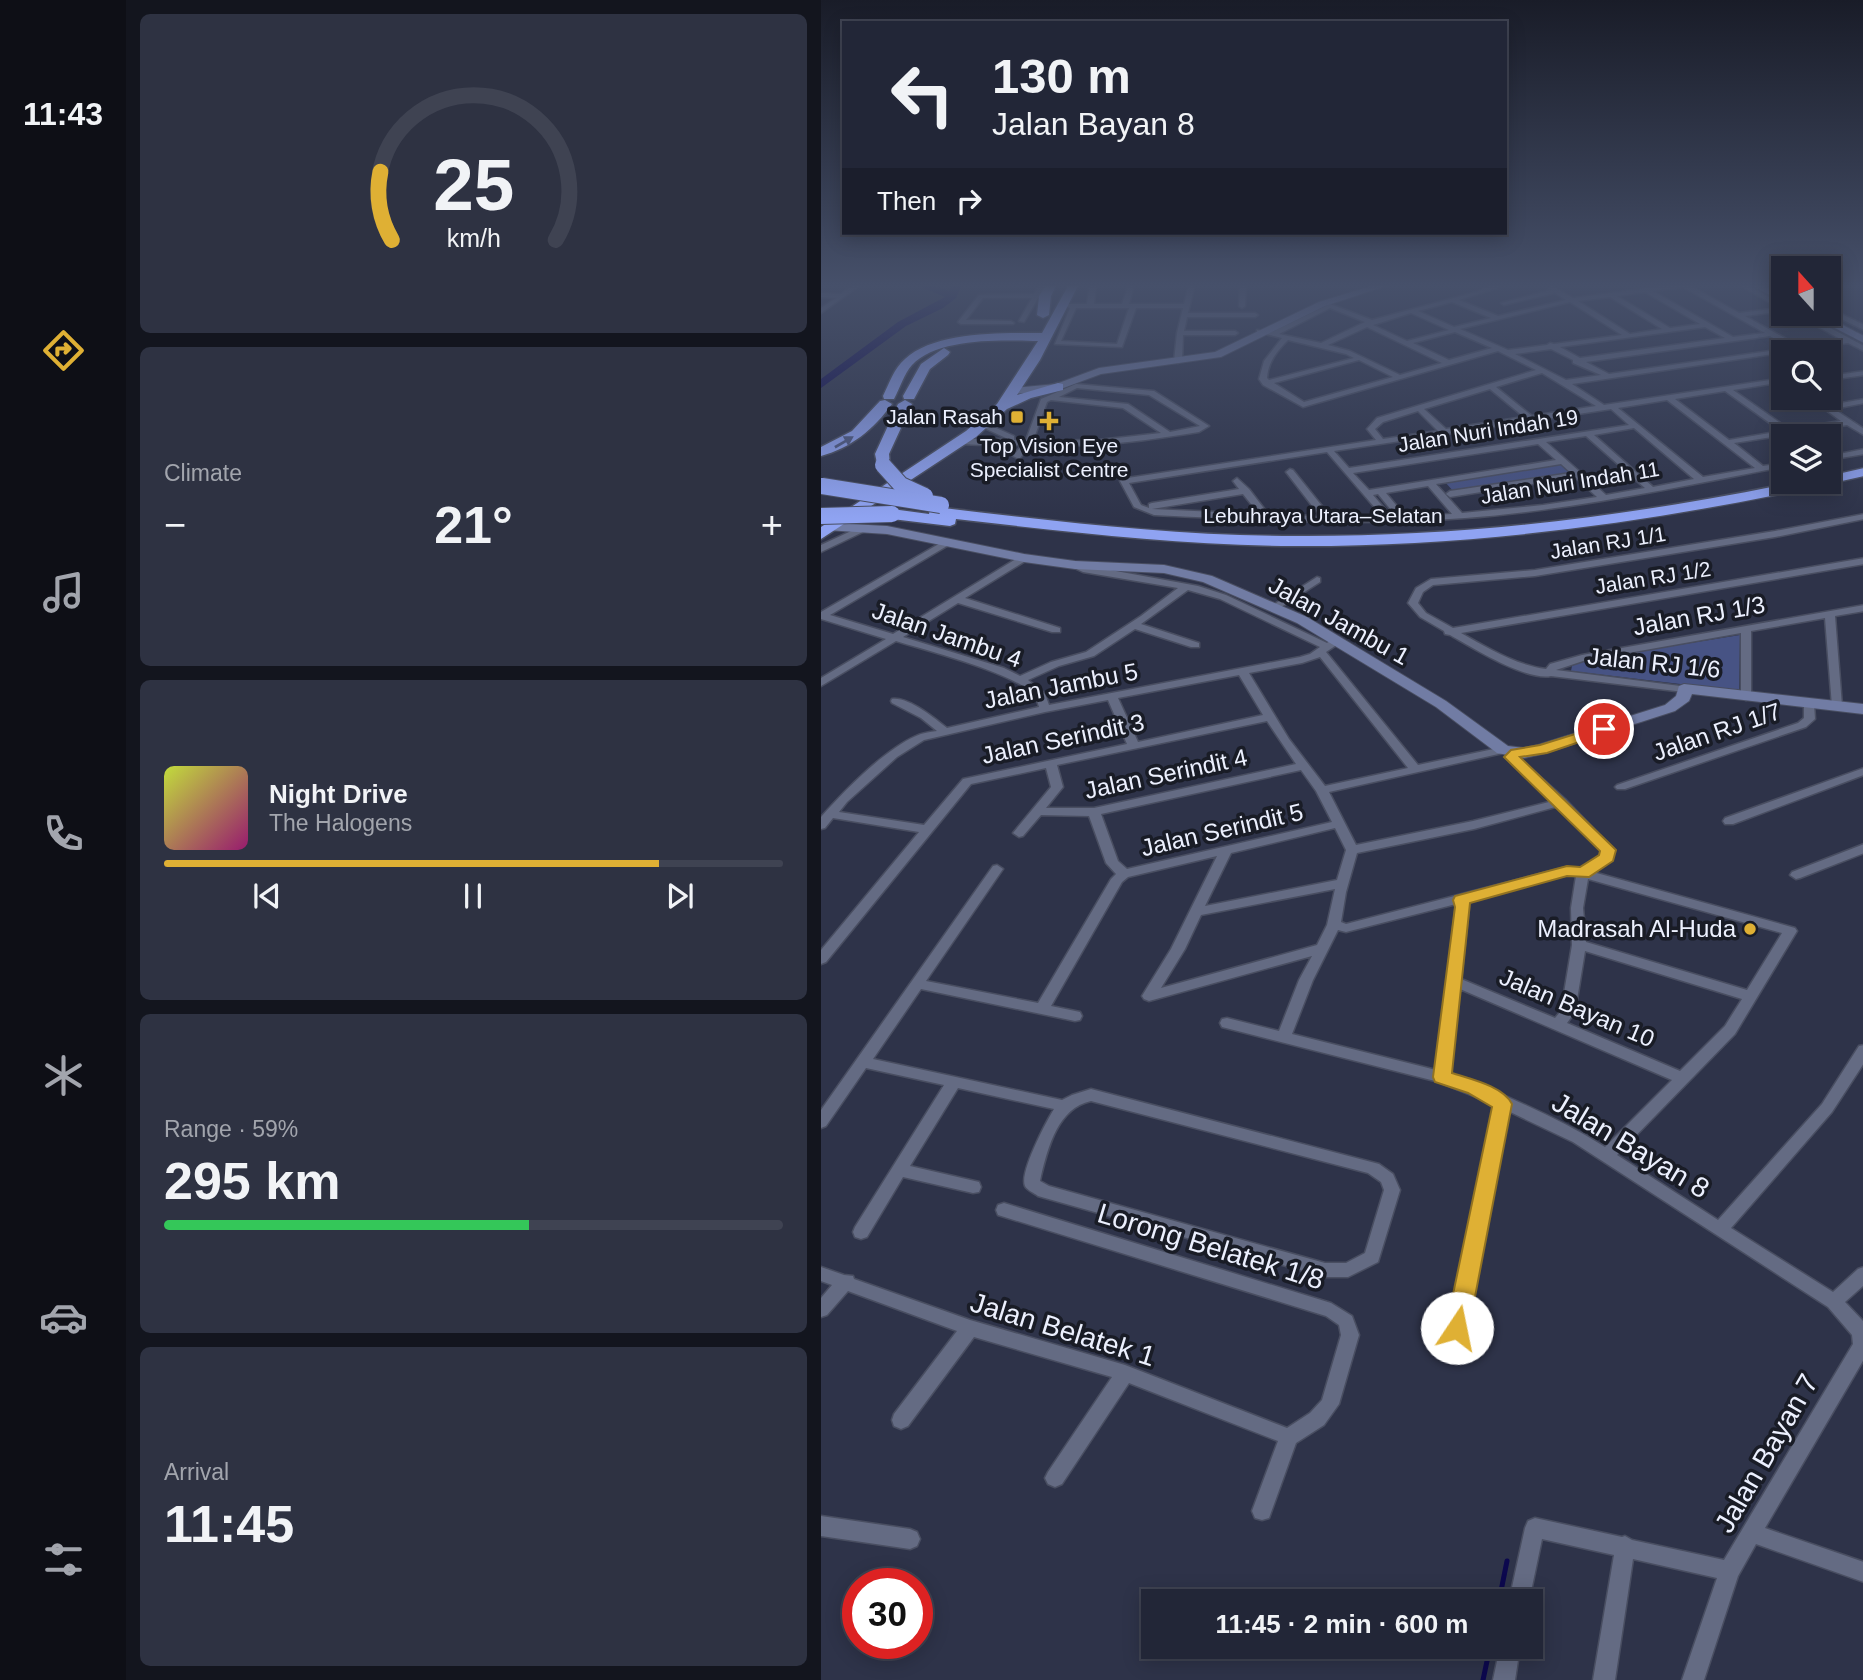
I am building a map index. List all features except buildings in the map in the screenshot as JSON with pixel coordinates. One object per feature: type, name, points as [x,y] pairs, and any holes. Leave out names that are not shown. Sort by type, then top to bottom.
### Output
[{"type":"highway","points":[[821,452],[850,440],[875,418],[908,362]]},
{"type":"highway","points":[[929,362],[907,400],[882,454],[883,465],[889,475],[904,487],[937,505]]},
{"type":"highway","points":[[824,526],[943,443],[1007,392],[1020,362]]},
{"type":"highway","points":[[824,526],[959,443],[983,424],[1033,362]]},
{"type":"highway","points":[[1035,362],[1032,380],[1052,390]]},
{"type":"highway","points":[[1007,392],[1026,395],[1052,390]]},
{"type":"highway","points":[[1841,468],[1863,463]]},
{"type":"highway","points":[[1841,477],[1863,472]]},
{"type":"highway","name":"Lebuhraya Utara–Selatan","points":[[821,496],[1204,531],[1384,533],[1499,525],[1606,513],[1771,483]]},
{"type":"highway","name":"Lebuhraya Utara–Selatan","points":[[821,486],[1109,533],[1293,541],[1387,540],[1504,533],[1659,515],[1771,492]]},
{"type":"highway","points":[[824,526],[892,514],[992,526],[1109,533]]},
{"type":"main road","points":[[1007,392],[1052,390],[1099,371],[1160,362]]},
{"type":"main road","name":"Jalan Jambu 1","points":[[824,526],[911,534],[945,544],[1075,565],[1183,572],[1275,607],[1328,646],[1464,720],[1509,751]]},
{"type":"main road","points":[[1509,751],[1542,750],[1670,708],[1684,698],[1684,689]]},
{"type":"main road","name":"Jalan RJ 1/6","points":[[1684,689],[1863,709]]},
{"type":"street","points":[[1267,362],[1262,372],[1266,383],[1303,405],[1449,363]]},
{"type":"street","points":[[1266,383],[1343,362]]},
{"type":"street","points":[[1369,362],[1399,377]]},
{"type":"street","points":[[1523,362],[1607,406],[1701,480]]},
{"type":"street","points":[[1579,362],[1607,376]]},
{"type":"street","points":[[1564,383],[1699,362]]},
{"type":"street","points":[[1841,374],[1863,370]]},
{"type":"street","points":[[1380,440],[1373,433],[1372,426],[1380,420],[1540,371]]},
{"type":"street","points":[[1246,491],[1141,508],[1124,481],[1771,382]]},
{"type":"street","points":[[959,443],[988,439],[1028,442],[1112,443],[1199,430],[1205,426],[1151,393],[1076,386],[1052,390],[1041,405],[1028,442],[1017,456]]},
{"type":"street","points":[[1491,386],[1529,418]]},
{"type":"street","points":[[1727,388],[1777,424]]},
{"type":"street","points":[[1052,390],[1125,406],[1169,435]]},
{"type":"street","points":[[1668,397],[1762,469]]},
{"type":"street","points":[[1841,405],[1863,401]]},
{"type":"street","points":[[1419,408],[1443,431]]},
{"type":"street","points":[[1830,410],[1863,433]]},
{"type":"street","points":[[1836,424],[1848,422]]},
{"type":"street","points":[[983,424],[1004,435],[1028,442]]},
{"type":"street","name":"Jalan Nuri Indah 19","points":[[1348,471],[1635,426]]},
{"type":"street","points":[[1588,434],[1651,489]]},
{"type":"street","points":[[1728,442],[1771,435]]},
{"type":"street","points":[[1540,441],[1603,497]]},
{"type":"street","points":[[1328,449],[1390,520]]},
{"type":"street","points":[[1841,456],[1863,451]]},
{"type":"street","points":[[1368,493],[1563,461]]},
{"type":"street","name":"Jalan Nuri Indah 11","points":[[1141,508],[1154,512],[1328,520],[1470,516],[1603,497],[1771,467]]},
{"type":"street","points":[[1289,472],[1328,520]]},
{"type":"street","points":[[1450,494],[1578,474]]},
{"type":"street","points":[[1237,481],[1267,518]]},
{"type":"street","points":[[1434,482],[1450,494],[1470,516]]},
{"type":"street","points":[[1434,482],[1459,516]]},
{"type":"street","points":[[1380,491],[1403,519]]},
{"type":"street","name":"Jalan RJ 1/1","points":[[1449,632],[1423,615],[1413,603],[1422,586],[1449,579],[1535,573],[1775,534],[1863,516]]},
{"type":"street","points":[[821,549],[861,528]]},
{"type":"street","points":[[822,616],[945,544]]},
{"type":"street","points":[[821,682],[1024,558]]},
{"type":"street","name":"Jalan RJ 1/2","points":[[1449,632],[1863,561]]},
{"type":"street","points":[[1075,565],[1083,569],[1184,587],[1223,597],[1328,646],[1416,770]]},
{"type":"street","points":[[1275,607],[1317,580]]},
{"type":"street","points":[[1020,680],[1055,664],[1090,654],[1184,587]]},
{"type":"street","points":[[957,599],[1056,631]]},
{"type":"street","name":"Jalan RJ 1/3","points":[[1547,674],[1554,666],[1582,657],[1863,608]]},
{"type":"street","points":[[1830,614],[1837,706]]},
{"type":"street","name":"Jalan Jambu 4","points":[[822,616],[1000,670],[1020,680],[1041,696],[1045,709]]},
{"type":"street","points":[[1134,625],[1195,645]]},
{"type":"street","points":[[1746,629],[1746,697]]},
{"type":"street","name":"Jalan RJ 1/6","points":[[1449,632],[1512,665],[1547,674],[1684,689]]},
{"type":"street","name":"Jalan Jambu 5","points":[[821,825],[843,799],[893,755],[920,738],[1045,709],[1302,660],[1328,646]]},
{"type":"street","points":[[1242,671],[1302,766],[1322,790],[1352,850],[1334,925],[1306,980],[1284,1037]]},
{"type":"street","points":[[1113,697],[1134,746]]},
{"type":"street","points":[[896,701],[925,716],[944,732]]},
{"type":"street","name":"Jalan RJ 1/7","points":[[1621,787],[1802,726],[1810,719],[1809,704]]},
{"type":"street","name":"Jalan Serindit 3","points":[[821,959],[967,781],[1270,717]]},
{"type":"street","points":[[1322,790],[1509,751]]},
{"type":"street","name":"Jalan Jambu 1","points":[[1509,751],[1511,757],[1561,802],[1608,850],[1607,857],[1583,873]]},
{"type":"street","points":[[1019,833],[1057,787],[1050,762]]},
{"type":"street","name":"Jalan Serindit 4","points":[[1037,811],[1094,812],[1302,766]]},
{"type":"street","points":[[1729,821],[1863,771]]},
{"type":"street","points":[[1352,850],[1474,825],[1561,802]]},
{"type":"street","points":[[1042,1009],[1120,876],[1112,863],[1094,812]]},
{"type":"street","points":[[831,814],[926,829]]},
{"type":"street","name":"Jalan Serindit 5","points":[[1120,876],[1338,824]]},
{"type":"street","points":[[1796,875],[1863,848]]},
{"type":"street","points":[[1225,852],[1149,996],[1323,948]]},
{"type":"street","points":[[821,1122],[997,869]]},
{"type":"street","points":[[1334,925],[1346,928],[1567,871],[1583,873],[1790,931],[1730,1030],[1606,1156]]},
{"type":"street","points":[[1559,1024],[1568,1012],[1579,945],[1577,908],[1583,873]]},
{"type":"street","points":[[1195,912],[1342,883]]},
{"type":"street","points":[[1442,1077],[1463,907],[1461,900]]},
{"type":"street","points":[[1579,945],[1749,996]]},
{"type":"street","name":"Jalan Bayan 10","points":[[1454,981],[1682,1078]]},
{"type":"street","points":[[919,984],[1075,1016]]},
{"type":"street","points":[[1227,1023],[1347,1052]]},
{"type":"street","points":[[1721,1229],[1827,1108],[1863,1050]]},
{"type":"street","name":"Jalan Bayan 8","points":[[1347,1052],[1475,1088],[1502,1104],[1544,1121],[1606,1156],[1834,1303]]},
{"type":"street","points":[[863,1062],[1064,1106],[1078,1098],[1092,1095],[1373,1168],[1387,1178],[1392,1190],[1372,1257],[1348,1270],[1324,1270],[1044,1192],[1032,1184],[1033,1169],[1064,1106]]},
{"type":"street","points":[[861,1232],[955,1082]]},
{"type":"street","points":[[1457,1328],[1502,1104]]},
{"type":"street","points":[[899,1170],[973,1187]]},
{"type":"street","name":"Lorong Belatek 1/8","points":[[1004,1210],[1331,1310],[1345,1321],[1350,1335],[1330,1404],[1317,1419],[1289,1437]]},
{"type":"street","name":"Jalan Belatek 1","points":[[821,1274],[847,1281],[970,1328],[1125,1373],[1289,1437]]},
{"type":"street","points":[[1834,1303],[1863,1274]]},
{"type":"street","points":[[821,1310],[847,1281]]},
{"type":"street","name":"Jalan Bayan 7","points":[[1693,1680],[1729,1571],[1862,1345],[1861,1332],[1834,1303]]},
{"type":"street","points":[[901,1420],[970,1328]]},
{"type":"street","points":[[1055,1478],[1125,1373]]},
{"type":"street","points":[[1262,1511],[1289,1437]]},
{"type":"street","points":[[821,1526],[910,1539]]},
{"type":"street","points":[[1522,1589],[1535,1528],[1729,1571]]},
{"type":"street","points":[[1752,1533],[1863,1572]]},
{"type":"street","points":[[1604,1680],[1625,1546]]},
{"type":"street","points":[[1504,1680],[1508,1659]]},
{"type":"shaded area","points":[[1560,464],[1571,474],[1454,492],[1445,482]]},
{"type":"shaded area","points":[[1740,635],[1739,691],[1571,671],[1572,666],[1579,661]]},
{"type":"waterway","points":[[821,385],[851,362]]},
{"type":"waterway","points":[[1501,1589],[1507,1561]]},
{"type":"waterway","points":[[1483,1680],[1487,1659]]},
{"type":"place","name":"Jalan Rasah","points":[[1017,417]]},
{"type":"place","name":"Top Vision Eye Specialist Centre","points":[[1049,421]]},
{"type":"place","name":"Madrasah Al-Huda","points":[[1750,929]]},
{"type":"route","points":[[1457,1328],[1502,1104],[1475,1088],[1442,1077],[1463,907],[1461,900],[1567,871],[1583,873],[1607,857],[1608,850],[1590,831],[1511,757],[1516,753],[1542,750],[1604,729]]}]
